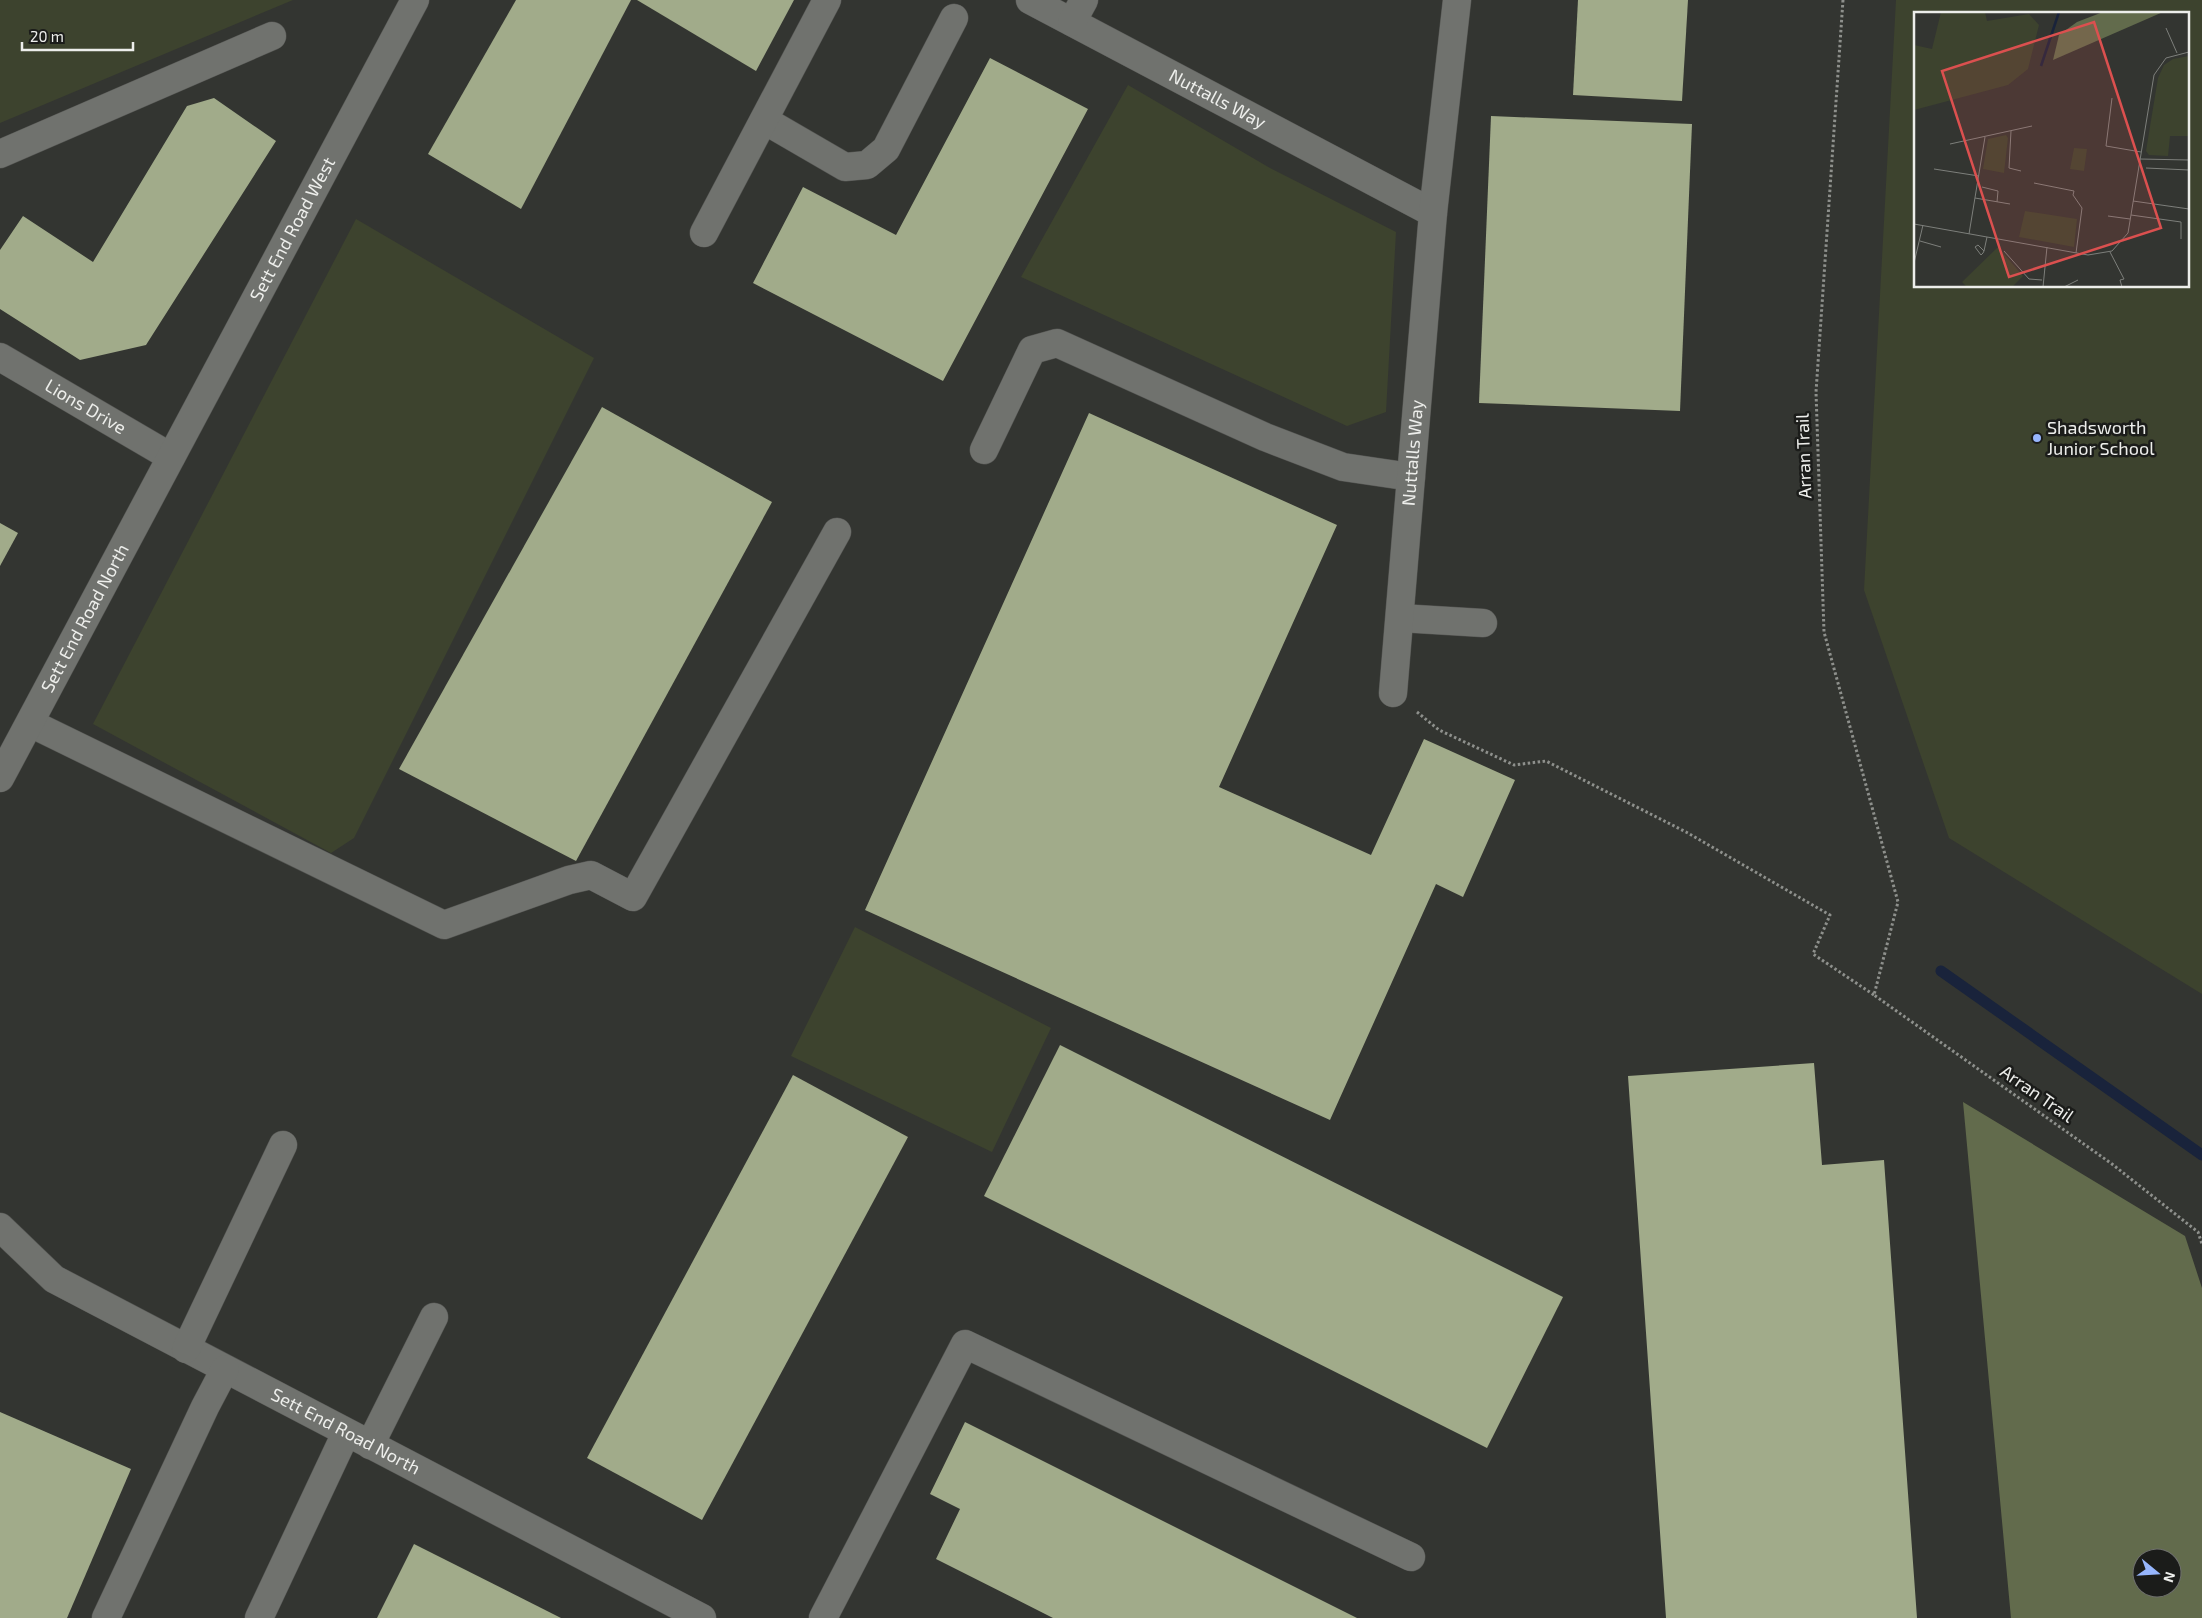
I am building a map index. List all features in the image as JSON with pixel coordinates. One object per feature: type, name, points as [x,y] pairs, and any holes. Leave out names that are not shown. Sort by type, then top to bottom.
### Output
[{"type":"street","name":"Sett End Road West","points":[[171,457],[414,0]]},
{"type":"street","points":[[704,233],[827,0]]},
{"type":"street","name":"Nuttalls Way","points":[[1030,0],[1078,11],[1433,213]]},
{"type":"street","name":"Nuttalls Way","points":[[1393,694],[1433,213],[1457,0]]},
{"type":"street","points":[[764,120],[844,167],[867,165],[886,149],[954,18]]},
{"type":"street","points":[[0,154],[272,36]]},
{"type":"street","points":[[984,450],[1032,350],[1057,343],[1265,437],[1343,467],[1411,477]]},
{"type":"street","name":"Lions Drive","points":[[0,356],[171,457]]},
{"type":"street","name":"Sett End Road North","points":[[0,778],[171,457]]},
{"type":"street","points":[[30,723],[444,925],[568,880],[591,875],[633,897],[837,532]]},
{"type":"street","points":[[1400,618],[1483,623]]},
{"type":"street","points":[[186,1349],[283,1145]]},
{"type":"street","name":"Sett End Road North","points":[[0,1227],[54,1279],[702,1618]]},
{"type":"street","points":[[260,1618],[358,1439],[434,1317]]},
{"type":"street","points":[[822,1618],[965,1344],[1411,1557]]},
{"type":"street","points":[[106,1618],[205,1407],[225,1369]]},
{"type":"path","name":"Arran Trail","points":[[1843,0],[1816,392],[1824,632],[1898,902],[1874,995]]},
{"type":"path","name":"Arran Trail","points":[[1393,694],[1439,730],[1514,765],[1546,761],[1686,832],[1830,915],[1813,954],[1874,995],[2112,1164],[2198,1232],[2202,1244]]},
{"type":"green space","points":[[0,0],[293,0],[0,123]]},
{"type":"green space","name":"Shadsworth Junior School","points":[[1896,0],[2202,0],[2202,994],[1949,838],[1864,590]]},
{"type":"green space","points":[[1128,85],[1270,168],[1396,232],[1386,412],[1347,426],[1021,277]]},
{"type":"green space","points":[[356,219],[594,358],[354,838],[331,853],[93,724]]},
{"type":"green space","points":[[855,927],[1051,1028],[992,1152],[791,1056]]},
{"type":"green space","points":[[1963,1102],[2185,1236],[2202,1288],[2202,1618],[2011,1618]]},
{"type":"building","points":[[516,0],[631,0],[521,209],[428,154]]},
{"type":"building","points":[[637,0],[794,0],[756,71]]},
{"type":"building","points":[[1578,0],[1688,0],[1682,101],[1573,95]]},
{"type":"building","points":[[990,58],[1088,109],[943,381],[753,283],[803,187],[896,235]]},
{"type":"building","points":[[214,98],[276,141],[146,345],[80,360],[0,309],[0,250],[23,216],[93,262],[187,106]]},
{"type":"building","points":[[1491,116],[1692,124],[1680,411],[1479,403]]},
{"type":"building","points":[[602,407],[772,502],[576,861],[399,769]]},
{"type":"building","points":[[1089,413],[1337,525],[1219,787],[1371,855],[1424,739],[1515,780],[1463,897],[1436,884],[1330,1120],[865,910]]},
{"type":"building","points":[[0,523],[18,533],[0,566]]},
{"type":"building","points":[[1060,1045],[1563,1297],[1487,1448],[984,1196]]},
{"type":"building","points":[[1814,1063],[1822,1165],[1884,1160],[1917,1618],[1666,1618],[1628,1076]]},
{"type":"building","points":[[793,1075],[908,1137],[702,1520],[587,1458]]},
{"type":"building","points":[[0,1412],[131,1469],[67,1618],[0,1618]]},
{"type":"building","points":[[965,1422],[1357,1618],[1053,1618],[936,1559],[960,1509],[930,1494]]},
{"type":"building","points":[[414,1544],[561,1618],[377,1618]]},
{"type":"waterway","points":[[1941,971],[2202,1155]]},
{"type":"place","name":"Shadsworth Junior School","points":[[2037,438]]}]
